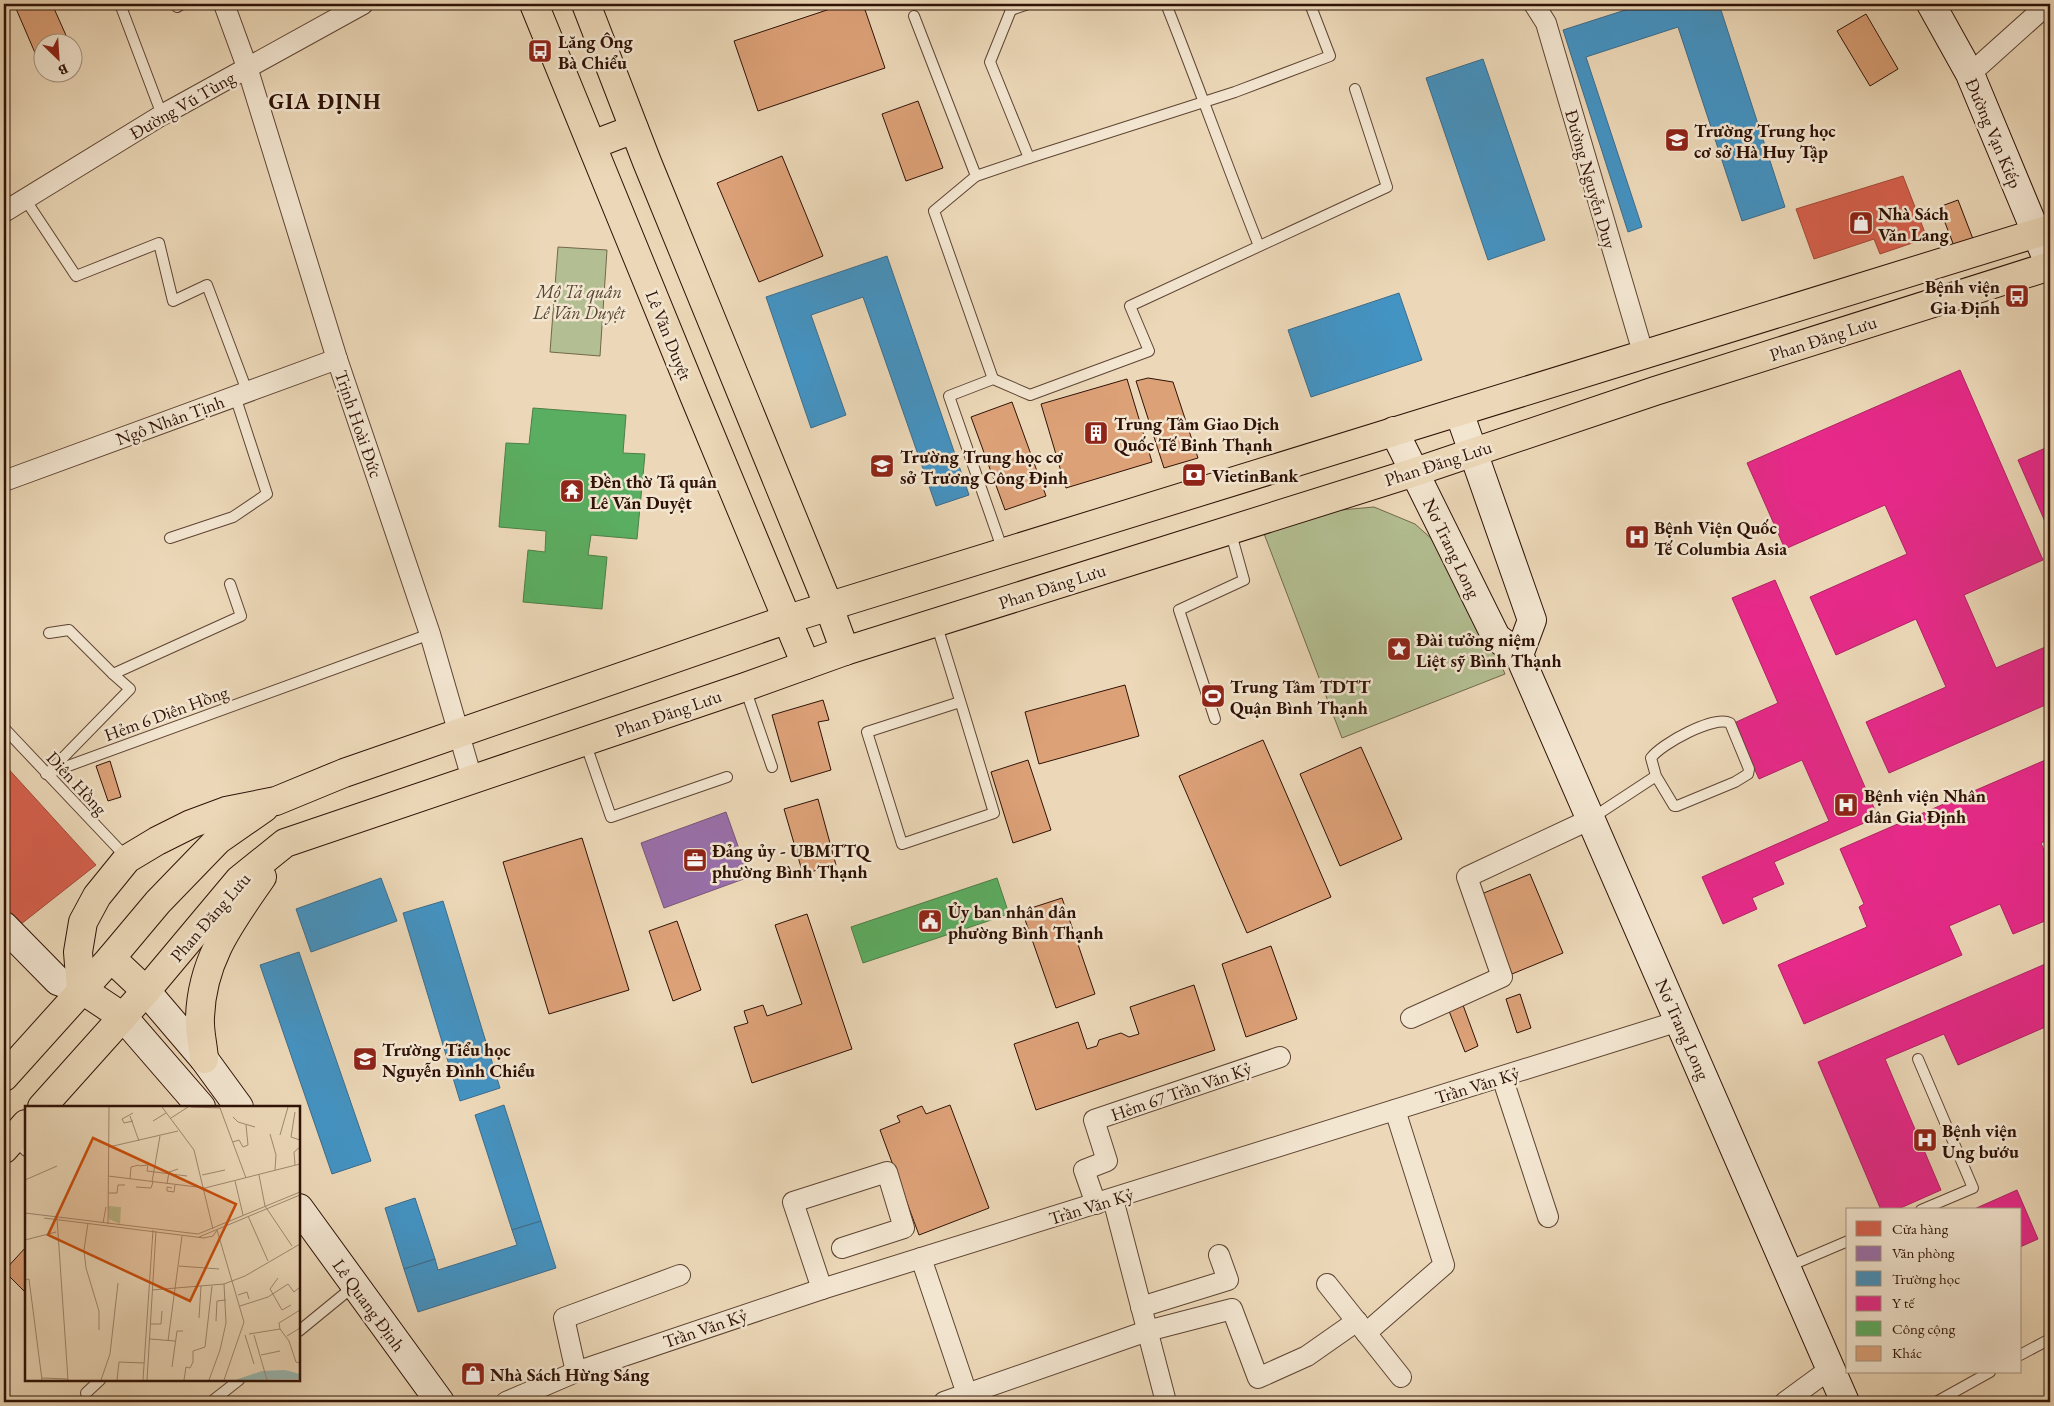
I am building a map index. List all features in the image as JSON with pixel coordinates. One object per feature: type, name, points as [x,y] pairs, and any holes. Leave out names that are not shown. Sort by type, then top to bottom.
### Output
[{"type":"main road","name":"Lê Văn Duyệt","points":[[534,4],[806,665]]},
{"type":"main road","points":[[586,4],[634,128],[829,607],[845,651]]},
{"type":"main road","name":"Đường Vạn Kiếp","points":[[1931,4],[1970,74],[2044,231],[2050,266]]},
{"type":"main road","points":[[592,146],[634,128]]},
{"type":"main road","name":"Phan Đăng Lưu","points":[[81,989],[78,952],[83,922],[97,896],[128,859],[157,841],[191,824],[226,811],[276,801],[344,773],[788,619],[1004,554],[1394,431],[1644,356],[2044,231]]},
{"type":"main road","name":"Phan Đăng Lưu","points":[[43,1106],[123,1018],[239,880],[285,843],[745,687],[845,651],[1415,472],[2050,266]]},
{"type":"main road","points":[[1750,323],[1762,358]]},
{"type":"main road","points":[[1459,412],[1532,620],[1520,655]]},
{"type":"main road","name":"Nơ Trang Long","points":[[1394,431],[1496,637],[1520,655],[1846,1402]]},
{"type":"main road","name":"Phan Đăng Lưu","points":[[81,989],[111,958],[158,902],[218,840],[276,801]]},
{"type":"main road","points":[[204,1059],[199,1018],[203,986],[209,966],[223,934],[285,843]]},
{"type":"main road","points":[[4,926],[58,981],[81,989],[123,1018],[200,1106]]},
{"type":"main road","points":[[111,958],[146,991],[204,1059],[237,1106]]},
{"type":"main road","points":[[4,1077],[81,989]]},
{"type":"main road","name":"Lê Quang Định","points":[[300,1209],[440,1402]]},
{"type":"street","name":"Trịnh Hoài Đức","points":[[224,4],[248,67],[337,359],[430,634],[472,779]]},
{"type":"street","name":"Đường Vũ Tùng","points":[[4,212],[162,115],[363,4]]},
{"type":"street","name":"Đường Nguyễn Duy","points":[[1534,4],[1546,24],[1644,356]]},
{"type":"street","points":[[1970,74],[2048,4]]},
{"type":"street","name":"Ngô Nhân Tịnh","points":[[4,481],[337,359]]},
{"type":"street","points":[[1411,1018],[1502,977],[1467,877],[1591,819]]},
{"type":"street","name":"Trần Văn Kỷ","points":[[506,1402],[576,1372],[822,1289],[1679,1021]]},
{"type":"street","name":"Hẻm 67 Trần Văn Kỷ","points":[[1104,1202],[1084,1170],[1107,1161],[1094,1120],[1280,1057]]},
{"type":"street","points":[[1502,1077],[1548,1217]]},
{"type":"street","points":[[944,1402],[968,1398],[1147,1331],[1232,1309],[1258,1378],[1307,1356],[1362,1327],[1444,1265],[1396,1110]]},
{"type":"street","points":[[822,1289],[793,1202],[887,1172],[904,1228],[842,1248]]},
{"type":"street","points":[[1104,1202],[1141,1307],[1166,1402]]},
{"type":"street","points":[[1141,1307],[1228,1280],[1219,1255]]},
{"type":"street","points":[[921,1258],[968,1398]]},
{"type":"street","points":[[576,1372],[564,1318],[680,1275]]},
{"type":"street","points":[[1327,1284],[1401,1377]]},
{"type":"street","points":[[1784,1402],[1830,1369]]},
{"type":"lane","points":[[120,4],[162,115]]},
{"type":"lane","points":[[1028,4],[1009,7],[990,62],[1029,158]]},
{"type":"lane","points":[[1166,4],[1259,246]]},
{"type":"lane","points":[[994,379],[934,211],[976,176],[1204,100],[1235,92],[1330,56],[1310,4]]},
{"type":"lane","points":[[914,16],[976,176]]},
{"type":"lane","points":[[1004,554],[949,396],[994,379],[1030,395],[1149,350],[1130,306],[1387,187],[1355,89]]},
{"type":"lane","points":[[25,199],[76,276],[159,243],[173,301],[207,285],[241,394],[266,494],[233,517],[170,538]]},
{"type":"lane","points":[[1215,719],[1179,610],[1244,580],[1229,529]]},
{"type":"lane","points":[[113,674],[241,616],[230,584]]},
{"type":"lane","points":[[935,622],[960,702],[994,813],[902,844],[867,732],[960,702]]},
{"type":"lane","name":"Hẻm 6 Diên Hồng","points":[[46,774],[130,689],[69,630],[49,633]]},
{"type":"lane","name":"Hẻm 6 Diên Hồng","points":[[46,774],[430,634]]},
{"type":"lane","points":[[745,687],[772,767]]},
{"type":"lane","points":[[1721,721],[1730,723],[1749,769],[1748,774],[1735,782],[1676,806],[1668,798],[1656,776],[1651,758],[1662,746],[1712,722],[1721,721]]},
{"type":"lane","name":"Diên Hồng","points":[[4,728],[128,859]]},
{"type":"lane","points":[[585,741],[611,817],[727,777]]},
{"type":"lane","points":[[1591,819],[1656,776]]},
{"type":"lane","points":[[1918,1059],[1972,1188],[1926,1208]]},
{"type":"lane","points":[[1786,1268],[1846,1242]]},
{"type":"lane","points":[[300,1330],[355,1285]]},
{"type":"lane","points":[[2022,1354],[2050,1339]]},
{"type":"lane","points":[[1936,1402],[1986,1374]]},
{"type":"lane","points":[[86,1393],[99,1381]]},
{"type":"lane","points":[[211,1402],[238,1381]]},
{"type":"green space","name":"Mộ Tả quân Lê Văn Duyệt","points":[[558,247],[607,250],[600,356],[550,352]]},
{"type":"green space","points":[[1374,507],[1415,524],[1452,557],[1463,571],[1505,674],[1342,738],[1263,531],[1329,511]]},
{"type":"building: Cửa hàng","name":"Nhà Sách Văn Lang","points":[[1903,176],[1927,238],[1880,254],[1874,239],[1814,259],[1796,209]]},
{"type":"building: Cửa hàng","points":[[4,764],[96,865],[16,928],[4,915]]},
{"type":"building: Văn phòng","name":"Đảng ủy - UBMTTQ phường Bình Thạnh","points":[[726,812],[749,877],[664,908],[641,843]]},
{"type":"building: Trường học","points":[[1644,4],[1719,4],[1785,207],[1742,221],[1678,27],[1586,57],[1642,227],[1628,232],[1563,30]]},
{"type":"building: Trường học","points":[[1483,59],[1545,240],[1488,260],[1426,78]]},
{"type":"building: Trường học","points":[[887,256],[969,495],[936,506],[863,297],[811,315],[846,415],[811,428],[766,297]]},
{"type":"building: Trường học","points":[[1399,293],[1422,360],[1311,397],[1288,330]]},
{"type":"building: Trường học","points":[[381,878],[397,921],[311,952],[296,909]]},
{"type":"building: Trường học","points":[[443,901],[500,1088],[460,1101],[403,913]]},
{"type":"building: Trường học","points":[[299,952],[371,1161],[332,1174],[260,965]]},
{"type":"building: Trường học","points":[[504,1105],[541,1221],[512,1230],[475,1115]]},
{"type":"building: Trường học","points":[[415,1198],[435,1259],[404,1269],[385,1208]]},
{"type":"building: Trường học","points":[[541,1221],[556,1268],[418,1312],[404,1269],[435,1259],[438,1270],[517,1245],[512,1230]]},
{"type":"building: Y tế","points":[[1960,370],[2043,560],[1964,595],[1996,668],[2050,645],[2050,703],[1889,773],[1866,722],[1946,687],[1916,619],[1836,655],[1810,597],[1907,554],[1885,505],[1785,549],[1747,463]]},
{"type":"building: Y tế","points":[[2050,446],[2050,533],[2018,460]]},
{"type":"building: Y tế","points":[[1775,580],[1878,817],[1774,862],[1784,884],[1752,898],[1757,909],[1723,924],[1702,877],[1829,821],[1802,760],[1759,779],[1734,723],[1778,703],[1732,598]]},
{"type":"building: Y tế","points":[[2050,758],[2050,839],[2041,843],[2050,864],[2050,919],[2013,934],[2000,904],[1949,926],[1962,955],[1804,1024],[1778,965],[1867,927],[1859,907],[1864,904],[1840,849]]},
{"type":"building: Y tế","points":[[2050,962],[2050,1025],[1958,1065],[1944,1034],[1885,1059],[1941,1190],[1900,1208],[1880,1208],[1818,1062]]},
{"type":"building: Y tế","points":[[2017,1190],[2038,1239],[2022,1246],[2022,1208],[1976,1208]]},
{"type":"building: Công cộng","name":"Đền thờ Tả quân Lê Văn Duyệt","points":[[533,408],[626,415],[623,453],[645,454],[637,539],[591,535],[588,555],[607,557],[602,609],[523,602],[528,550],[545,552],[546,531],[499,527],[506,443],[529,444]]},
{"type":"building: Công cộng","name":"Ủy ban nhân dân phường Bình Thạnh","points":[[997,878],[1009,914],[863,963],[851,927]]},
{"type":"building: Khác","points":[[14,4],[52,4],[65,32],[32,32],[32,46]]},
{"type":"building: Khác","points":[[845,4],[863,4],[885,68],[758,111],[734,41]]},
{"type":"building: Khác","points":[[1866,14],[1898,69],[1870,86],[1837,31]]},
{"type":"building: Khác","points":[[918,101],[943,168],[906,181],[882,114]]},
{"type":"building: Khác","points":[[782,156],[823,256],[759,282],[717,183]]},
{"type":"building: Khác","points":[[1958,200],[1973,239],[1954,246],[1939,207]]},
{"type":"building: Khác","points":[[1148,378],[1173,382],[1198,458],[1164,468],[1136,381]]},
{"type":"building: Khác","name":"Trung Tâm Giao Dịch Quốc Tế Binh Thạnh","points":[[1127,379],[1152,462],[1066,488],[1041,404]]},
{"type":"building: Khác","points":[[1012,402],[1046,496],[1005,510],[971,417]]},
{"type":"building: Khác","points":[[1125,685],[1139,736],[1039,764],[1025,712]]},
{"type":"building: Khác","points":[[823,700],[829,720],[818,722],[831,770],[791,782],[772,715]]},
{"type":"building: Khác","points":[[1263,740],[1331,897],[1247,933],[1179,776]]},
{"type":"building: Khác","points":[[1361,747],[1402,839],[1340,866],[1300,774]]},
{"type":"building: Khác","points":[[1028,760],[1051,830],[1013,843],[991,772]]},
{"type":"building: Khác","points":[[110,761],[121,797],[108,801],[96,766]]},
{"type":"building: Khác","points":[[818,799],[836,865],[803,874],[784,809]]},
{"type":"building: Khác","points":[[582,838],[629,990],[549,1014],[503,862]]},
{"type":"building: Khác","points":[[1530,874],[1563,953],[1512,974],[1479,895]]},
{"type":"building: Khác","points":[[1062,898],[1095,994],[1056,1008],[1022,911]]},
{"type":"building: Khác","points":[[807,914],[852,1049],[752,1083],[734,1027],[748,1023],[744,1011],[763,1005],[767,1016],[802,1004],[775,925]]},
{"type":"building: Khác","points":[[677,921],[701,990],[673,1001],[649,931]]},
{"type":"building: Khác","points":[[1271,946],[1297,1019],[1246,1037],[1222,964]]},
{"type":"building: Khác","points":[[1194,985],[1215,1050],[1036,1110],[1014,1044],[1078,1022],[1087,1049],[1097,1046],[1099,1040],[1121,1033],[1129,1037],[1139,1034],[1130,1007]]},
{"type":"building: Khác","points":[[1520,994],[1531,1028],[1517,1033],[1506,999]]},
{"type":"building: Khác","points":[[1463,1005],[1478,1046],[1465,1052],[1449,1011]]},
{"type":"building: Khác","points":[[950,1105],[989,1208],[919,1235],[880,1130],[900,1122],[897,1116],[922,1106],[926,1114]]},
{"type":"building: Khác","points":[[25,1248],[25,1292],[4,1271]]},
{"type":"place","name":"Lăng Ông Bà Chiểu","points":[[540,51]]},
{"type":"place","name":"Trường Trung học cơ sở Hà Huy Tập","points":[[1677,140]]},
{"type":"place","name":"Nhà Sách Văn Lang","points":[[1861,223]]},
{"type":"place","name":"Bệnh viện Gia Định","points":[[2017,296]]},
{"type":"place","name":"Trung Tâm Giao Dịch Quốc Tế Binh Thạnh","points":[[1096,433]]},
{"type":"place","name":"Trường Trung học cơ sở Trương Công Định","points":[[882,466]]},
{"type":"place","name":"VietinBank","points":[[1194,475]]},
{"type":"place","name":"Đền thờ Tả quân Lê Văn Duyệt","points":[[572,491]]},
{"type":"place","name":"Bệnh Viện Quốc Tế Columbia Asia","points":[[1637,537]]},
{"type":"place","name":"Đài tưởng niệm Liệt sỹ Bình Thạnh","points":[[1399,649]]},
{"type":"place","name":"Trung Tâm TDTT Quận Bình Thạnh","points":[[1213,696]]},
{"type":"place","name":"Bệnh viện Nhân dân Gia Định","points":[[1846,805]]},
{"type":"place","name":"Đảng ủy - UBMTTQ phường Bình Thạnh","points":[[695,860]]},
{"type":"place","name":"Ủy ban nhân dân phường Bình Thạnh","points":[[930,921]]},
{"type":"place","name":"Trường Tiểu học Nguyễn Đình Chiểu","points":[[365,1059]]},
{"type":"place","name":"Bệnh viện Ung bướu","points":[[1925,1140]]},
{"type":"place","name":"Nhà Sách Hừng Sáng","points":[[473,1374]]},
{"type":"district","name":"GIA ĐỊNH","points":[[325,101]]}]
